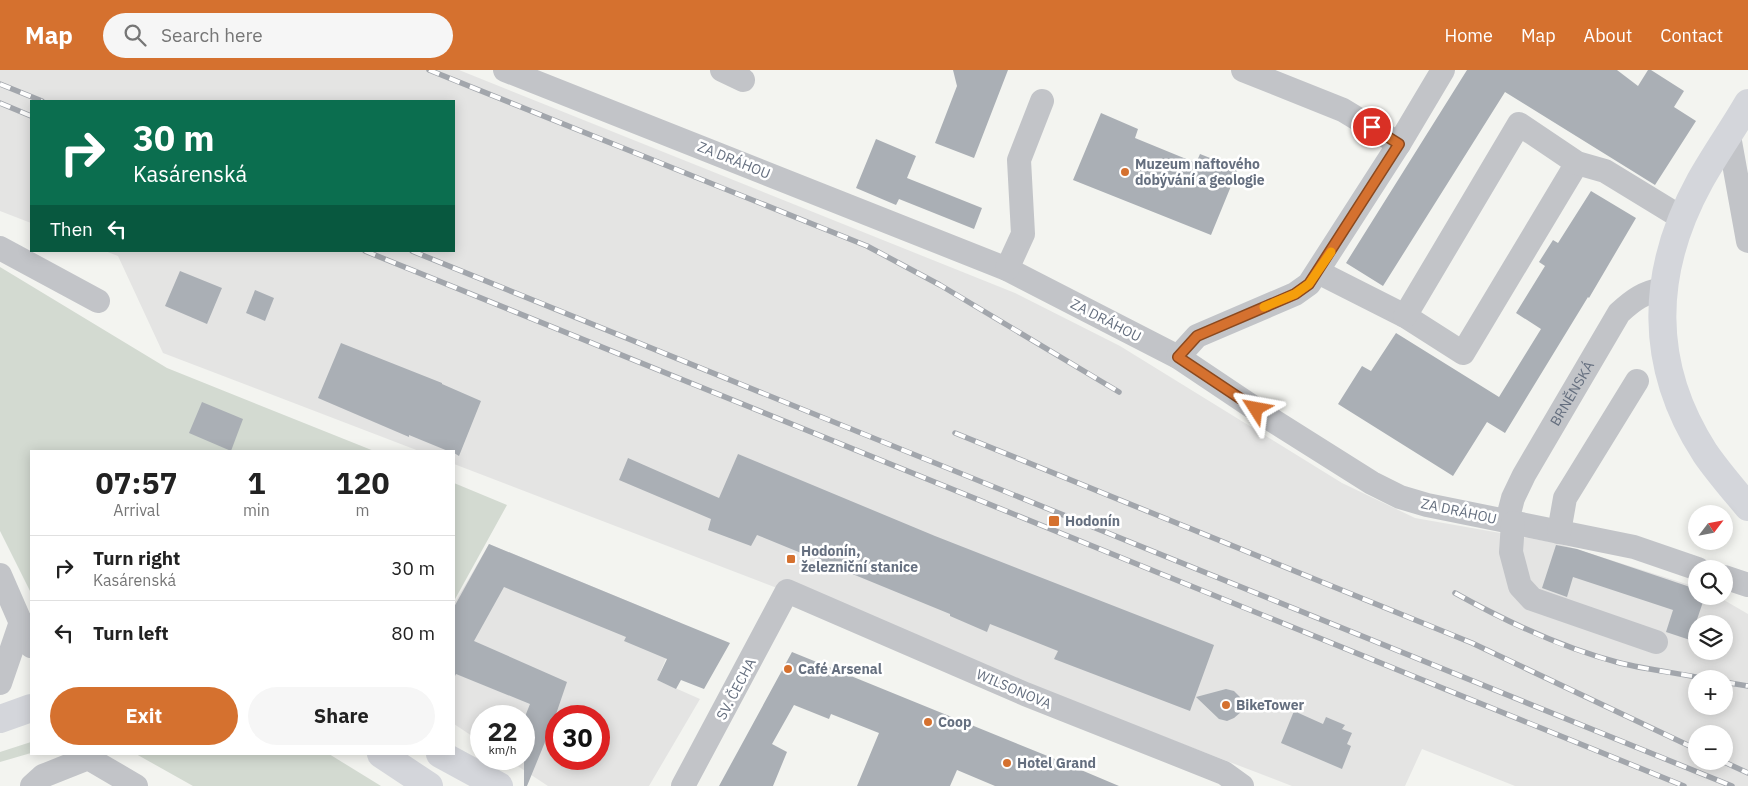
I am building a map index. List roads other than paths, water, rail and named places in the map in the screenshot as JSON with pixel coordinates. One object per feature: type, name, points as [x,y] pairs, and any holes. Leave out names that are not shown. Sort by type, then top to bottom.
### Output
[{"type":"main road","points":[[1748,103],[1700,181],[1682,218],[1672,246],[1663,289],[1662,331],[1666,362],[1674,390],[1693,433],[1706,454],[1748,507]]},
{"type":"main road","points":[[0,719],[30,708]]},
{"type":"main road","points":[[382,755],[429,786]]},
{"type":"main road","points":[[442,755],[499,786]]},
{"type":"street","name":"ZA DRÁHOU","points":[[505,70],[1007,269],[1178,357],[1272,420],[1372,483],[1400,497],[1427,505],[1634,547],[1688,566]]},
{"type":"street","points":[[722,70],[743,80]]},
{"type":"street","points":[[1242,70],[1344,110],[1399,144]]},
{"type":"street","points":[[1178,357],[1197,336],[1295,294],[1309,284],[1399,144],[1443,70]]},
{"type":"street","points":[[1007,269],[1023,234],[1020,160],[1042,101]]},
{"type":"street","points":[[1405,316],[1520,124],[1577,163],[1604,171],[1682,218]]},
{"type":"street","points":[[1729,136],[1748,241]]},
{"type":"street","points":[[1318,272],[1405,316],[1463,353],[1577,163]]},
{"type":"street","points":[[0,248],[98,301]]},
{"type":"street","name":"BRNĚNSKÁ","points":[[1656,642],[1532,599],[1520,586],[1511,552],[1510,522],[1513,498],[1524,476],[1619,313],[1642,294],[1663,289]]},
{"type":"street","points":[[1559,532],[1565,498],[1637,381]]},
{"type":"street","points":[[0,575],[30,644]]},
{"type":"street","points":[[1733,580],[1748,585]]},
{"type":"street","name":"SV. ČECHA","points":[[683,786],[787,592]]},
{"type":"street","name":"WILSONOVA","points":[[787,592],[1025,694],[1224,773],[1242,786]]},
{"type":"street","points":[[0,683],[21,622]]},
{"type":"street","points":[[45,783],[88,758],[136,786]]},
{"type":"railway","points":[[429,70],[867,246],[940,285],[1119,392]]},
{"type":"railway","points":[[0,84],[40,100]]},
{"type":"railway","points":[[0,103],[30,116]]},
{"type":"railway","points":[[367,252],[1684,786]]},
{"type":"railway","points":[[414,252],[1732,786]]},
{"type":"railway","points":[[955,433],[1472,643],[1688,745]]},
{"type":"railway","points":[[1455,593],[1515,624],[1577,650],[1620,663],[1688,676]]},
{"type":"railway","points":[[1733,684],[1748,686]]},
{"type":"railway","points":[[1733,766],[1748,773]]},
{"type":"place","name":"Muzeum naftového dobývání a geologie","points":[[1125,172]]},
{"type":"place","name":"Hodonín","points":[[1054,521]]},
{"type":"place","name":"Hodonín, železniční stanice","points":[[791,559]]},
{"type":"place","name":"Café Arsenal","points":[[788,669]]},
{"type":"place","name":"BikeTower","points":[[1226,705]]},
{"type":"place","name":"Coop","points":[[928,722]]},
{"type":"place","name":"Hotel Grand","points":[[1007,763]]}]
